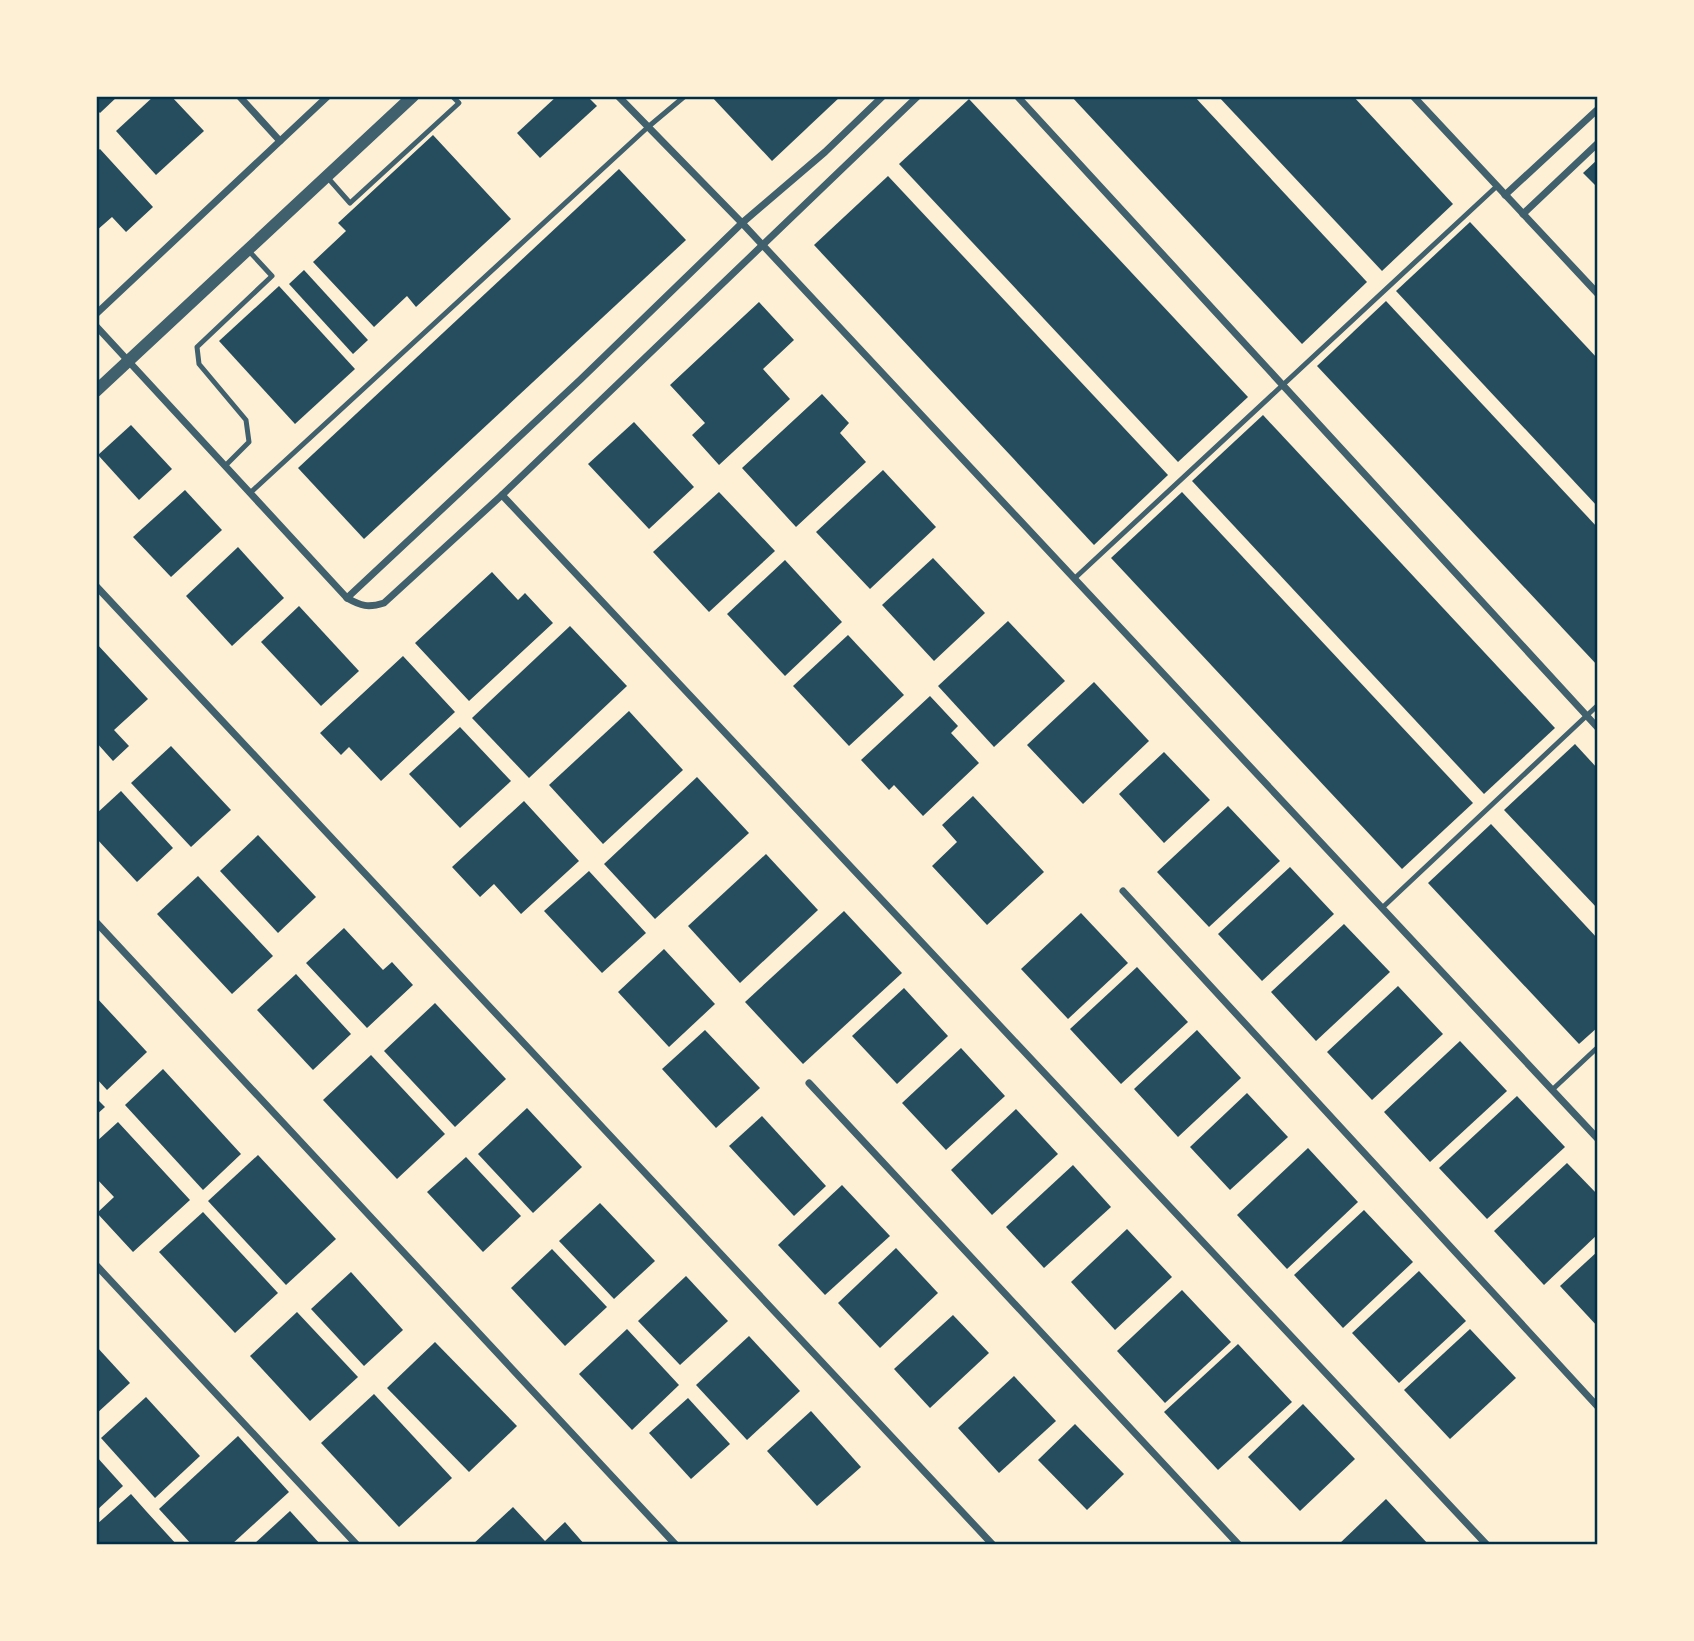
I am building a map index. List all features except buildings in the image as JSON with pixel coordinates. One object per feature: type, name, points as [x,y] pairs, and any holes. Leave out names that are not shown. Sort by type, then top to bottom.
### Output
[{"type":"street","points":[[239,96],[281,141]]},
{"type":"street","points":[[96,314],[328,96]]},
{"type":"street","points":[[96,391],[413,96]]},
{"type":"street","points":[[618,96],[762,244],[1598,1139]]},
{"type":"street","points":[[346,598],[581,379],[742,223],[825,152],[883,96]]},
{"type":"street","points":[[96,326],[346,598],[361,606],[372,607],[384,603],[502,495],[918,96]]},
{"type":"street","points":[[1017,96],[1598,728]]},
{"type":"street","points":[[1413,96],[1598,294]]},
{"type":"street","points":[[1506,195],[1598,109]]},
{"type":"street","points":[[1523,214],[1598,143]]},
{"type":"street","points":[[502,495],[1487,1545]]},
{"type":"street","points":[[96,586],[993,1545]]},
{"type":"street","points":[[1124,891],[1598,1408]]},
{"type":"street","points":[[96,922],[676,1545]]},
{"type":"street","points":[[809,1083],[1239,1545]]},
{"type":"street","points":[[96,1265],[357,1545]]},
{"type":"lane","points":[[326,177],[350,202],[459,103],[452,96]]},
{"type":"lane","points":[[250,493],[685,96]]},
{"type":"lane","points":[[1074,578],[1497,186]]},
{"type":"lane","points":[[225,466],[249,442],[249,429],[246,420],[199,364],[196,354],[197,347],[272,276],[248,250]]},
{"type":"lane","points":[[1382,908],[1598,705]]},
{"type":"lane","points":[[1552,1090],[1598,1047]]}]
